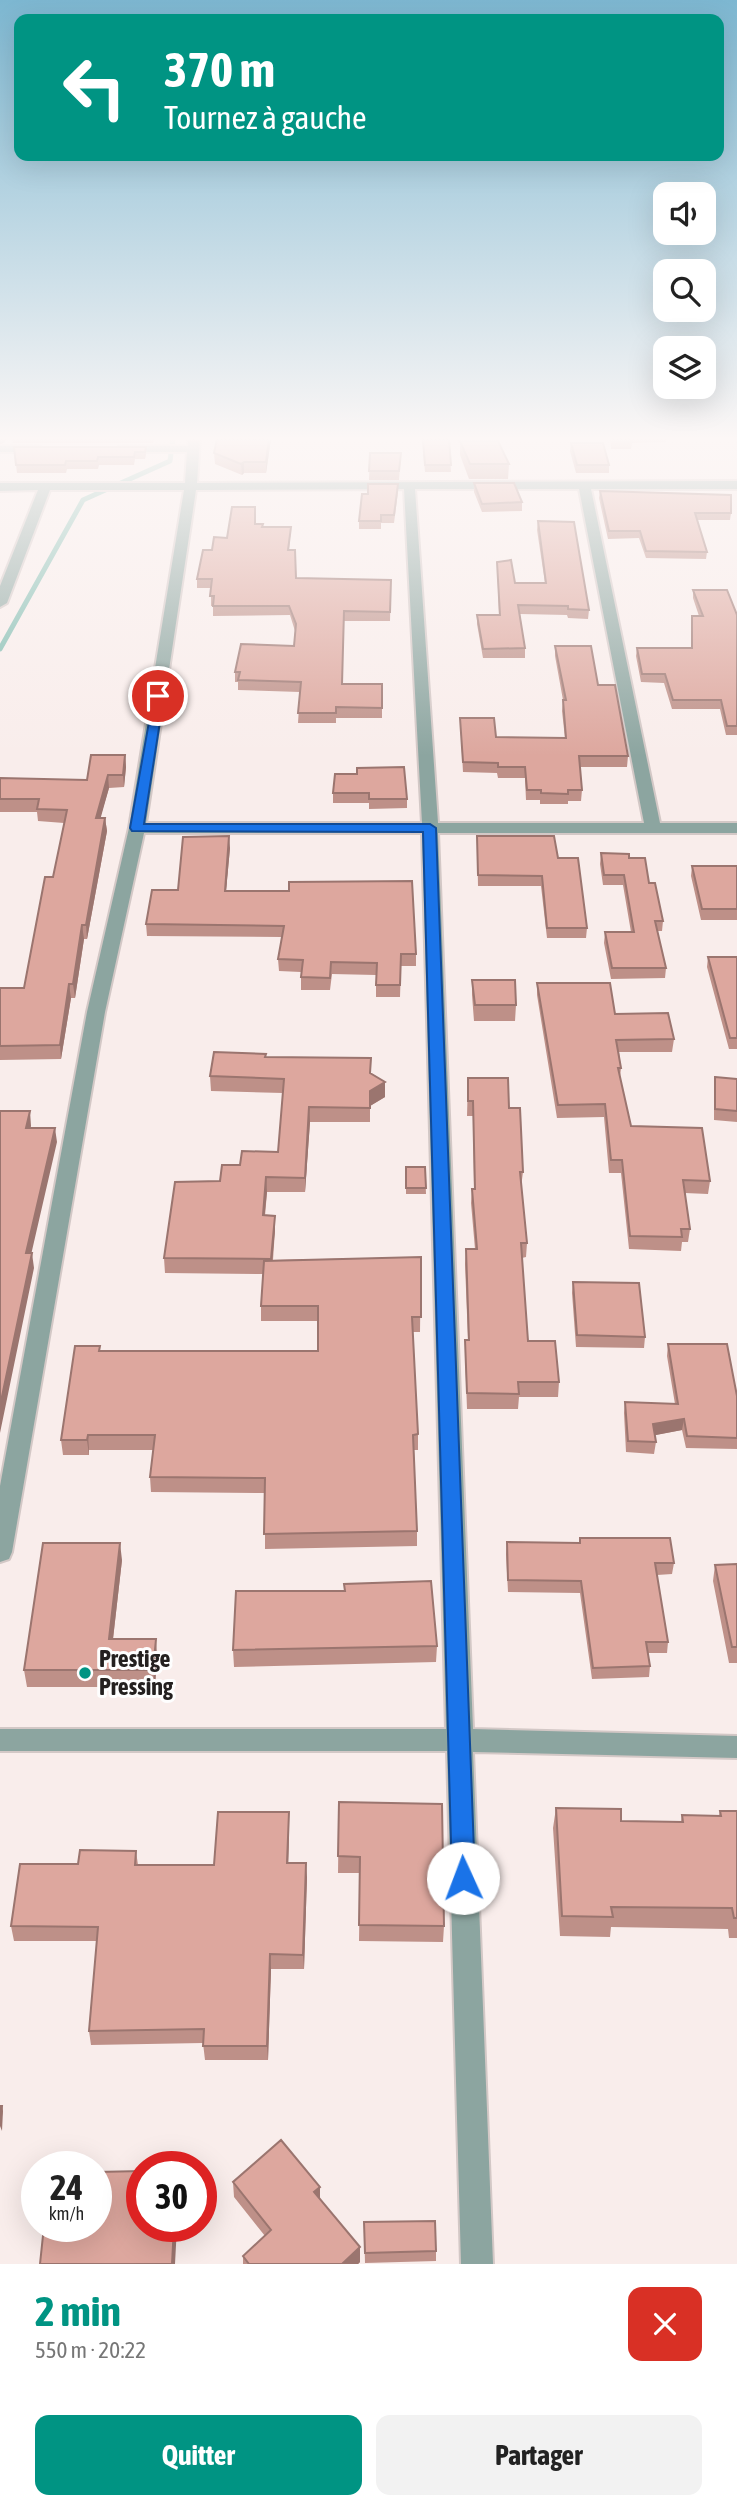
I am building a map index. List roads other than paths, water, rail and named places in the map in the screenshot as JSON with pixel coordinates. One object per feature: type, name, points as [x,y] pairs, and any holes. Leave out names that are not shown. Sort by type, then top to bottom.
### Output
[{"type":"street","points":[[0,603],[23,545]]},
{"type":"street","points":[[0,1552],[96,1012],[136,828],[182,545]]},
{"type":"street","points":[[413,545],[430,828],[477,2264]]},
{"type":"street","points":[[596,545],[653,828]]},
{"type":"street","points":[[136,828],[737,828]]},
{"type":"street","points":[[0,1741],[458,1740],[737,1747]]},
{"type":"waterway","points":[[0,649],[58,545]]},
{"type":"place","name":"Prestige Pressing","points":[[85,1673]]}]
